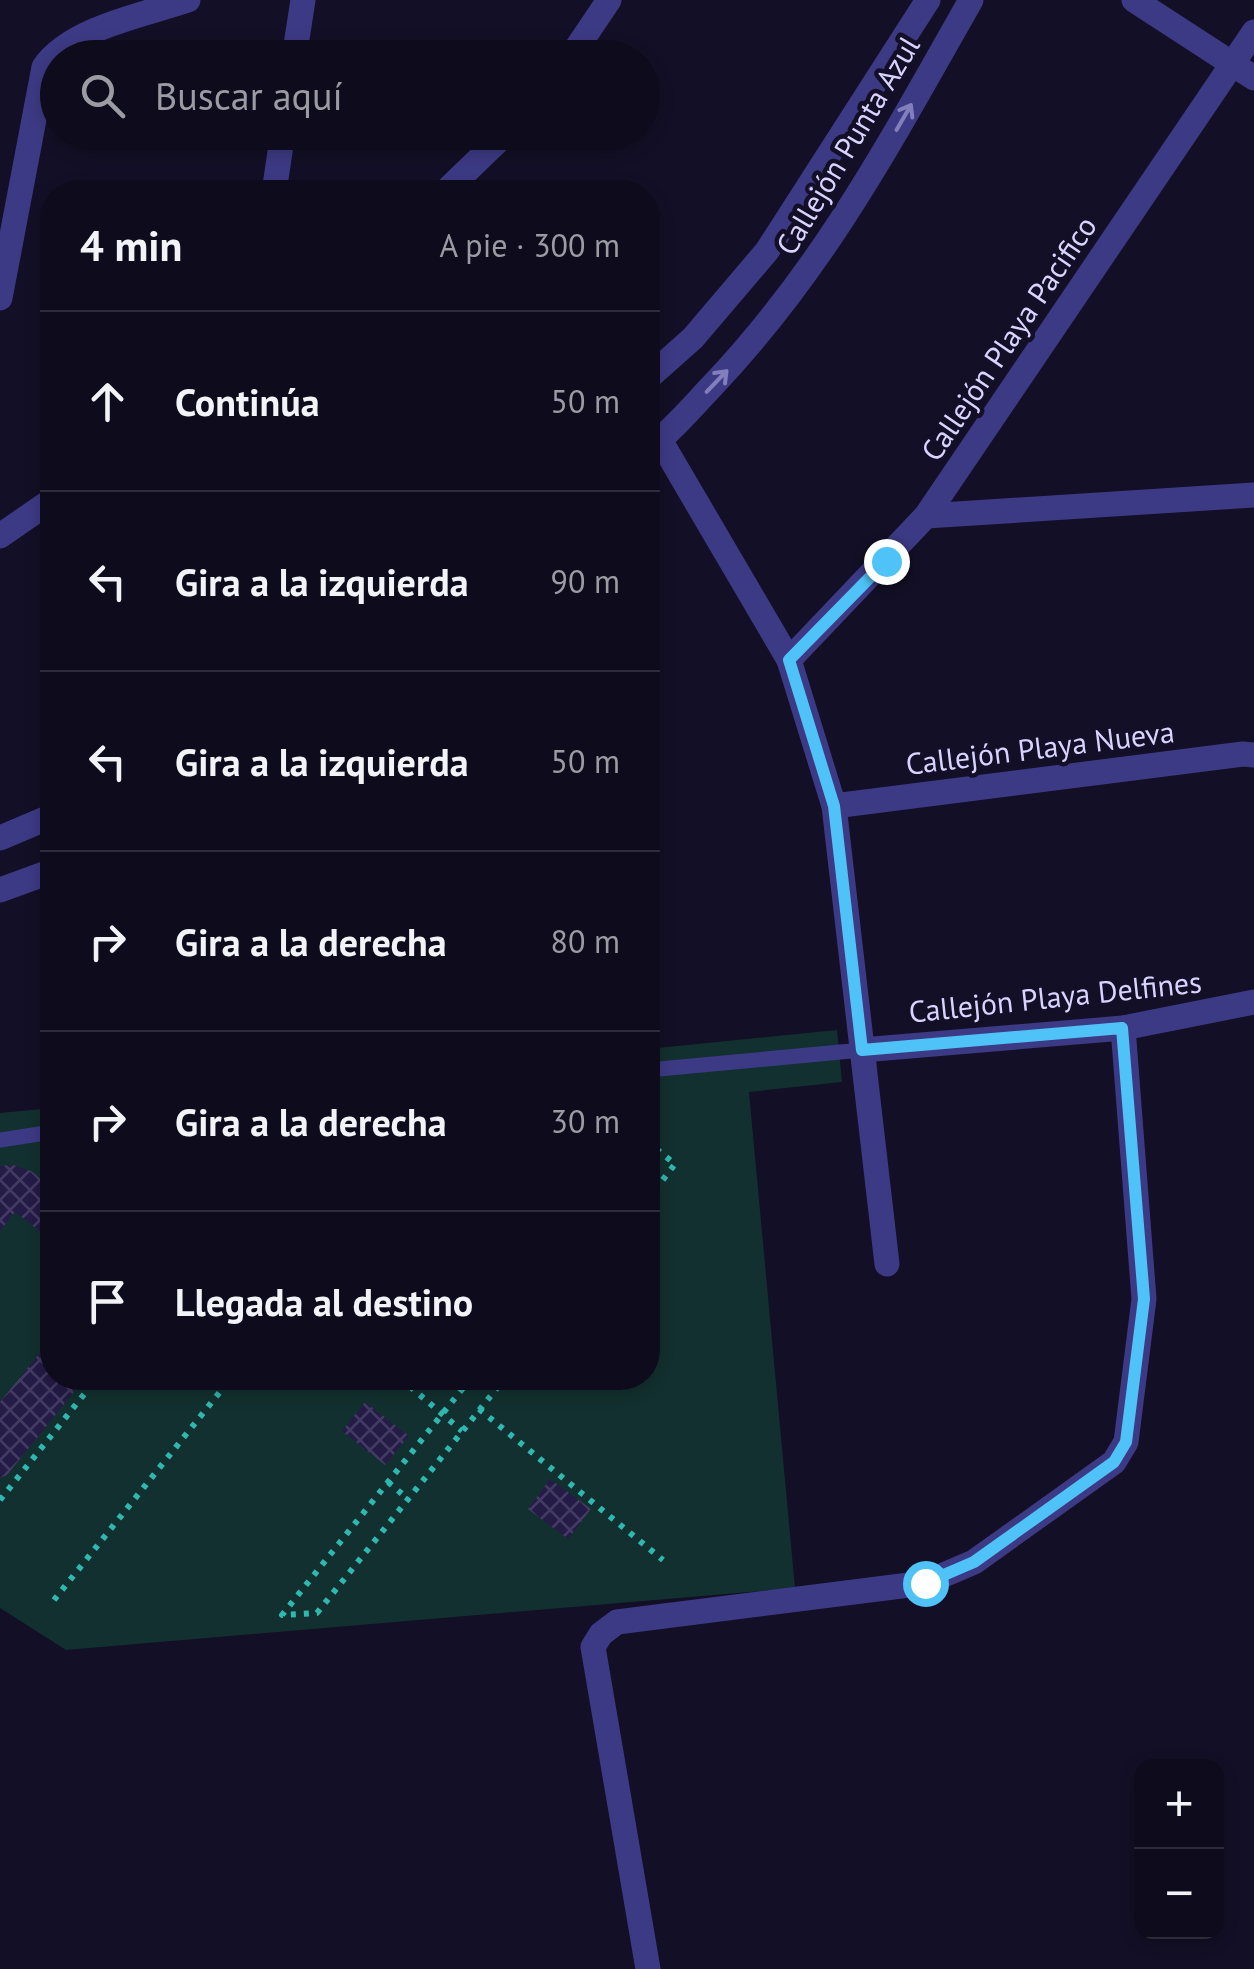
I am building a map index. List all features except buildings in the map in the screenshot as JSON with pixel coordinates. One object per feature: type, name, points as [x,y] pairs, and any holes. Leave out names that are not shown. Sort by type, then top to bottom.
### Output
[{"type":"street","points":[[75,40],[188,0]]},
{"type":"street","points":[[297,40],[303,0]]},
{"type":"street","points":[[582,40],[609,0]]},
{"type":"street","name":"Callejón Punta Azul","points":[[660,367],[693,338],[767,251],[928,0]]},
{"type":"street","name":"Callejón Punta Azul","points":[[660,439],[736,360],[794,292],[849,213],[972,0]]},
{"type":"street","points":[[1134,0],[1244,72]]},
{"type":"street","name":"Callejón Playa Pacifico","points":[[789,660],[926,516],[1244,72],[1254,32]]},
{"type":"street","points":[[0,298],[40,87]]},
{"type":"street","points":[[276,180],[280,150]]},
{"type":"street","points":[[457,180],[488,150]]},
{"type":"street","points":[[660,455],[789,660],[834,806],[887,1264]]},
{"type":"street","points":[[926,516],[1251,490]]},
{"type":"street","points":[[0,536],[40,508]]},
{"type":"street","name":"Callejón Playa Nueva","points":[[834,806],[1254,755]]},
{"type":"street","points":[[0,838],[40,821]]},
{"type":"street","points":[[0,890],[40,875]]},
{"type":"street","name":"Callejón Playa Delfines","points":[[862,1050],[1122,1028],[1254,1002]]},
{"type":"street","points":[[648,1969],[593,1647],[601,1634],[617,1622],[925,1583],[974,1562],[1114,1462],[1126,1442],[1144,1299],[1122,1028]]},
{"type":"lane","points":[[660,1069],[862,1050]]},
{"type":"lane","points":[[0,1140],[40,1134]]},
{"type":"path","points":[[660,1152],[675,1164],[660,1183]]},
{"type":"path","points":[[0,1500],[87,1390]]},
{"type":"path","points":[[54,1600],[221,1390]]},
{"type":"path","points":[[414,1390],[462,1431]]},
{"type":"path","points":[[462,1390],[282,1614],[317,1612],[495,1390]]},
{"type":"path","points":[[479,1410],[664,1560]]},
{"type":"path","points":[[388,1482],[408,1499]]},
{"type":"green space","points":[[837,1030],[842,1082],[749,1092],[795,1588],[66,1650],[0,1608],[0,1113],[40,1109],[40,1390],[660,1390],[660,1048]]},
{"type":"route","points":[[886,561],[789,660],[834,806],[862,1050],[1122,1028],[1144,1299],[1126,1442],[1114,1462],[974,1562],[925,1583]]}]
